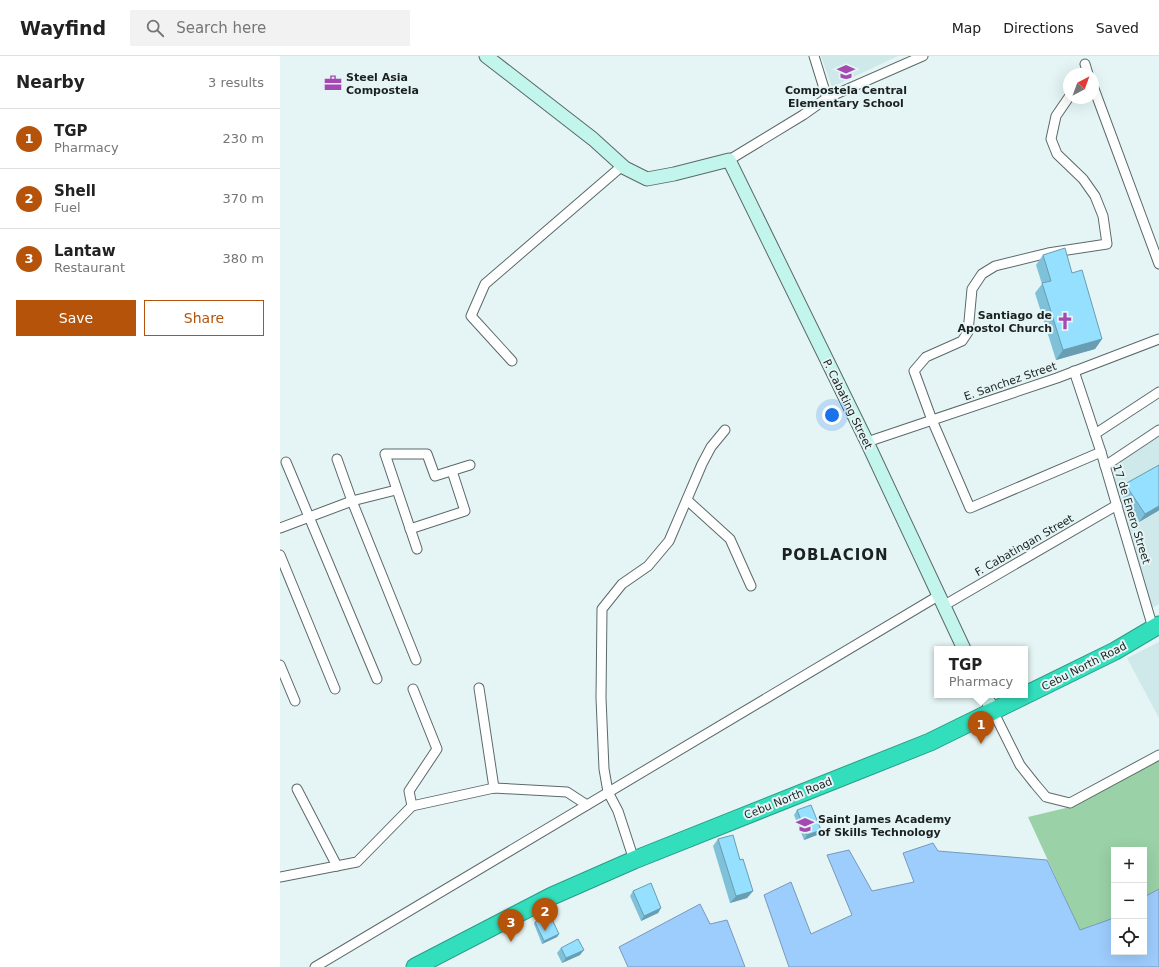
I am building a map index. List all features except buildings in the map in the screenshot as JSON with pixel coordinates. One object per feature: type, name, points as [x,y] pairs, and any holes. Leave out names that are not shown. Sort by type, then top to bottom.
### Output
[{"type":"highway","name":"Cebu North Road","points":[[1028,694],[1115,651],[1156,627]]},
{"type":"highway","name":"Cebu North Road","points":[[415,967],[552,896],[634,860],[930,742],[1019,698]]},
{"type":"street","points":[[486,56],[593,138],[622,166],[647,179],[674,174],[729,160],[803,115],[827,98],[923,56]]},
{"type":"street","points":[[814,56],[827,98]]},
{"type":"street","points":[[1084,64],[1086,68]]},
{"type":"street","points":[[1064,104],[1056,116],[1051,139],[1056,154],[1083,179],[1095,196],[1103,216],[1107,244],[1048,253],[995,266],[982,274],[972,289],[968,332],[962,341],[926,357],[914,371],[932,420],[970,508],[1101,452]]},
{"type":"street","points":[[1099,104],[1159,264]]},
{"type":"street","name":"P. Cabating Street","points":[[729,160],[867,442],[963,646]]},
{"type":"street","points":[[512,361],[471,316],[485,284],[622,166]]},
{"type":"street","name":"E. Sanchez Street","points":[[867,442],[1074,371],[1159,339]]},
{"type":"street","name":"17 de Enero Street","points":[[1074,371],[1156,627]]},
{"type":"street","points":[[1095,434],[1159,392]]},
{"type":"street","points":[[634,860],[618,811],[608,792],[604,769],[601,698],[602,609],[622,584],[648,566],[668,541],[711,447],[725,430]]},
{"type":"street","points":[[1104,466],[1159,430]]},
{"type":"street","points":[[417,549],[385,454],[427,454],[435,476],[470,465]]},
{"type":"street","points":[[337,459],[416,660]]},
{"type":"street","points":[[286,462],[377,679]]},
{"type":"street","points":[[410,529],[465,510],[452,471]]},
{"type":"street","points":[[280,528],[352,500],[396,490]]},
{"type":"street","points":[[686,500],[730,539],[751,586]]},
{"type":"street","name":"F. Cabatingan Street","points":[[315,967],[608,792],[941,601],[1117,505]]},
{"type":"street","points":[[280,555],[335,689]]},
{"type":"street","points":[[280,665],[295,702]]},
{"type":"street","points":[[479,688],[494,788]]},
{"type":"street","points":[[412,806],[409,791],[437,749],[413,689]]},
{"type":"street","points":[[986,698],[1020,765],[1046,797],[1070,803],[1159,755]]},
{"type":"street","points":[[280,877],[357,862],[412,806],[494,788],[567,792],[587,805]]},
{"type":"street","points":[[297,789],[337,866]]},
{"type":"shaded area","name":"Compostela Central Elementary School","points":[[821,56],[898,56],[832,87]]},
{"type":"shaded area","points":[[1159,433],[1159,604],[1152,608],[1108,468]]},
{"type":"shaded area","points":[[1159,642],[1159,718],[1127,658]]},
{"type":"green space","points":[[1159,761],[1159,889],[1147,895],[1147,847],[1111,847],[1111,919],[1080,930],[1028,817],[1074,806]]},
{"type":"water","points":[[933,843],[938,851],[1047,860],[1080,930],[1111,919],[1111,955],[1147,955],[1147,895],[1159,889],[1159,967],[789,967],[764,895],[791,882],[811,934],[852,915],[827,855],[849,850],[872,891],[914,882],[903,853]]},
{"type":"water","points":[[700,904],[710,924],[727,920],[745,967],[628,967],[619,947]]},
{"type":"place","name":"Compostela Central Elementary School","points":[[846,72]]},
{"type":"place","name":"Steel Asia Compostela","points":[[333,83]]},
{"type":"place","name":"Santiago de Apostol Church","points":[[1065,321]]},
{"type":"place","name":"TGP","points":[[981,744]]},
{"type":"place","name":"Saint James Academy of Skills Technology","points":[[805,825]]},
{"type":"place","name":"Shell","points":[[545,931]]},
{"type":"place","name":"Lantaw","points":[[511,942]]},
{"type":"district","name":"POBLACION","points":[[835,555]]}]
